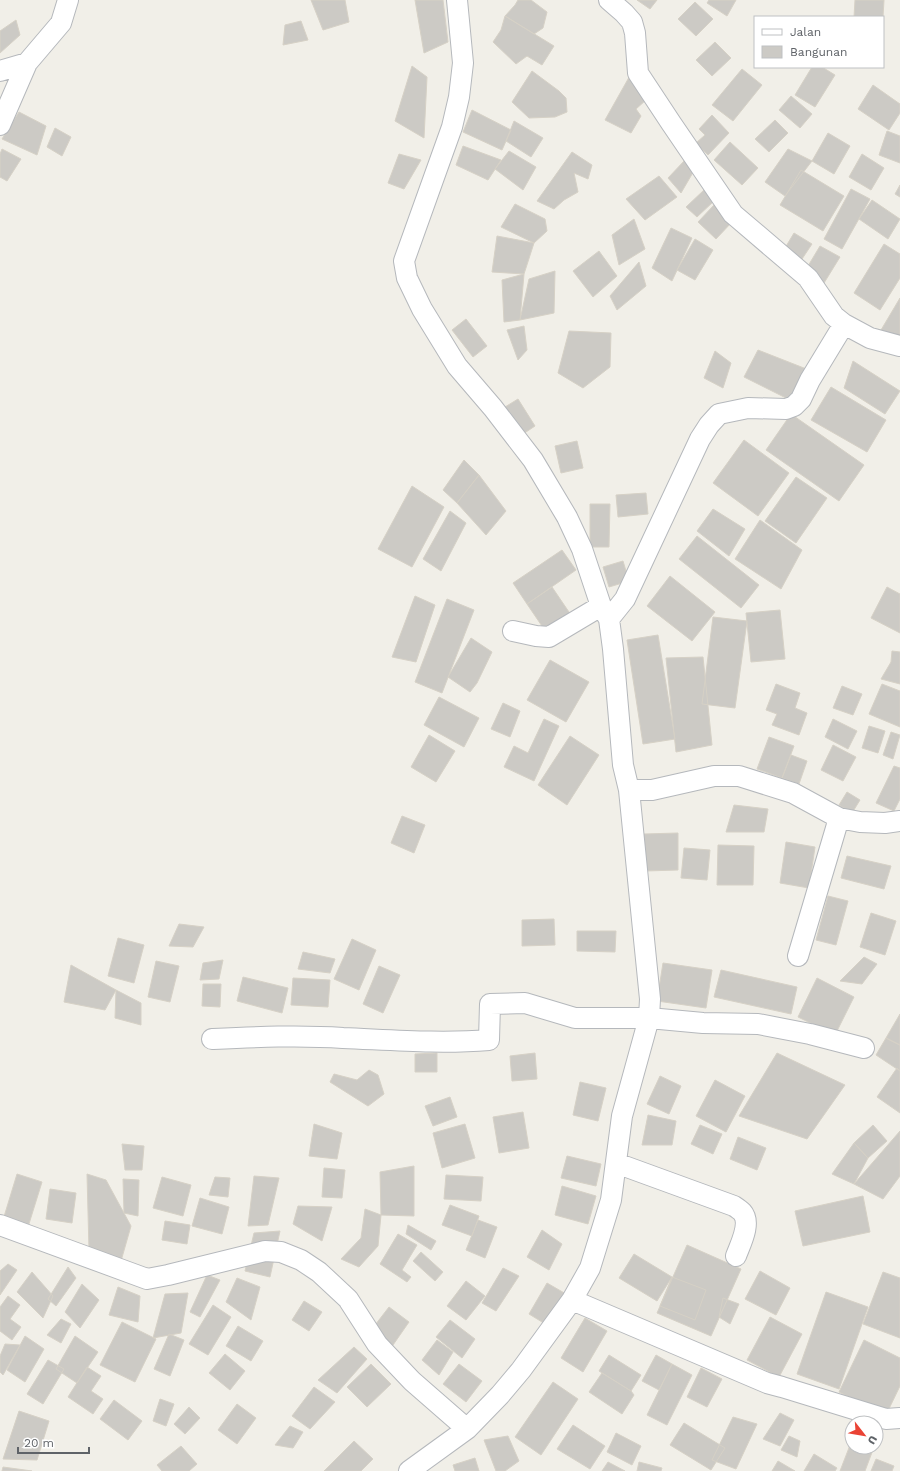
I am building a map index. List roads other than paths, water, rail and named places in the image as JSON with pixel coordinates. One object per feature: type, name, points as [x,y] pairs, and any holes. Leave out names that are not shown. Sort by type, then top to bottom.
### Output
[{"type":"street","points":[[0,125],[27,63],[61,23],[68,0]]},
{"type":"street","points":[[409,1471],[467,1429],[521,1370],[572,1300],[590,1268],[611,1200],[622,1116],[649,1018],[650,998],[629,790],[623,765],[614,649],[605,613],[582,549],[567,517],[534,460],[493,408],[457,366],[422,309],[407,278],[404,261],[452,127],[459,97],[463,63],[457,0]]},
{"type":"street","points":[[609,0],[632,22],[635,33],[638,73],[733,214],[808,278],[834,316],[844,324],[870,338],[900,346]]},
{"type":"street","points":[[0,71],[27,63]]},
{"type":"street","points":[[513,631],[549,637],[605,613],[627,593],[700,439],[709,424],[719,414],[748,408],[786,409],[794,406],[801,399],[810,380],[844,324]]},
{"type":"street","points":[[629,790],[652,790],[714,776],[739,776],[793,793],[839,818],[860,822],[900,821]]},
{"type":"street","points":[[798,956],[839,818]]},
{"type":"street","points":[[212,1039],[296,1036],[413,1042],[489,1040],[490,1004],[525,1003],[575,1018],[649,1018],[703,1023],[758,1024],[810,1034],[864,1048]]},
{"type":"street","points":[[616,1163],[734,1206],[743,1212],[746,1220],[745,1233],[736,1256]]},
{"type":"street","points":[[0,1225],[147,1279],[265,1250],[281,1252],[301,1260],[319,1272],[348,1299],[377,1344],[412,1381],[467,1429]]},
{"type":"street","points":[[572,1300],[767,1383],[886,1419],[900,1418]]}]
